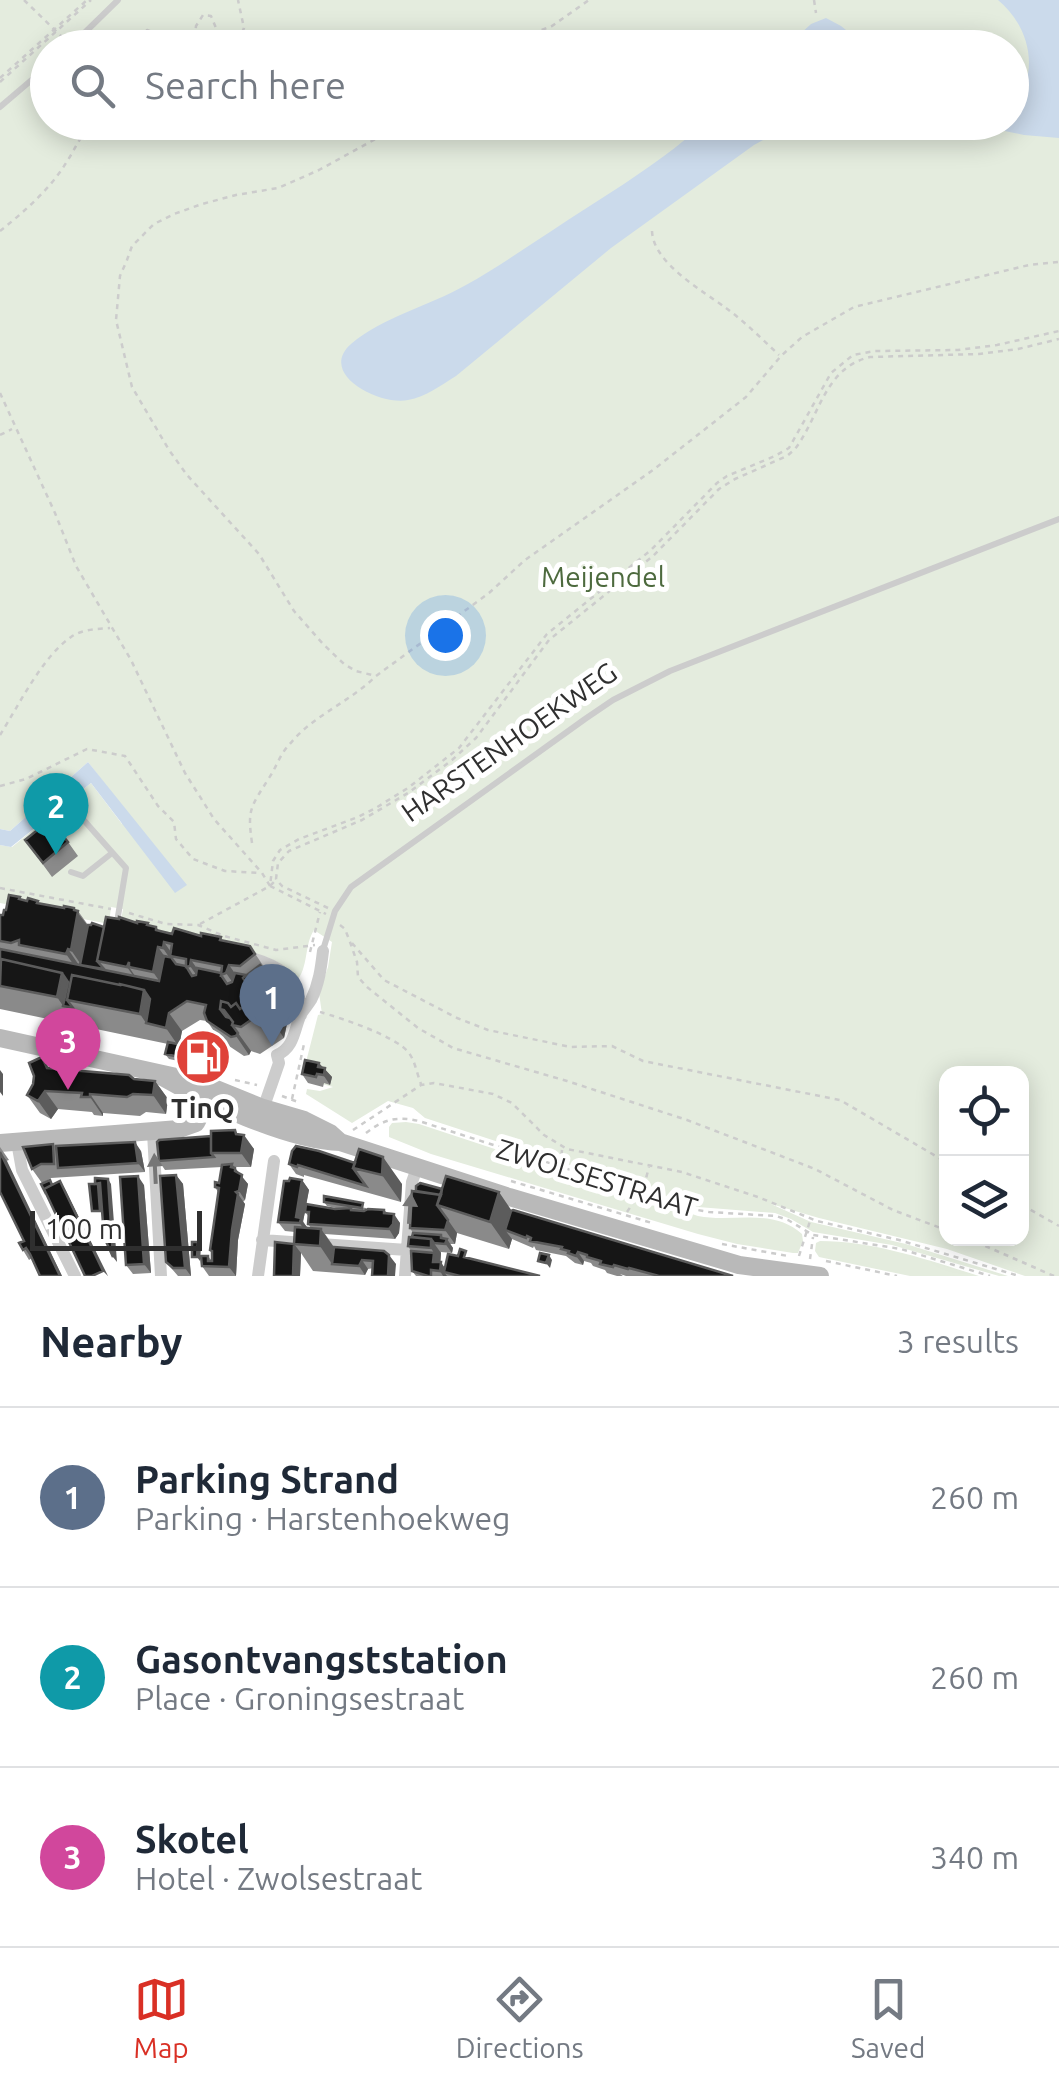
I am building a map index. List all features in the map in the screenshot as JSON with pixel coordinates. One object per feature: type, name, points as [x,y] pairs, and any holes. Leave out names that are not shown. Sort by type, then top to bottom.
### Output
[{"type":"main road","name":"ZWOLSESTRAAT","points":[[0,1038],[157,1074],[261,1115],[304,1120],[417,1168],[739,1265],[823,1269]]},
{"type":"main road","points":[[8,1142],[178,1130],[204,1091]]},
{"type":"street","points":[[96,927],[134,934]]},
{"type":"street","name":"HARSTENHOEKWEG","points":[[261,1115],[278,1063],[277,1055],[292,1042],[320,978],[316,947]]},
{"type":"street","points":[[229,954],[276,966],[290,981],[306,1012]]},
{"type":"street","points":[[153,1133],[162,1276]]},
{"type":"street","points":[[8,1142],[75,1276]]},
{"type":"street","points":[[258,1276],[274,1161]]},
{"type":"street","points":[[405,1276],[412,1182],[417,1168]]},
{"type":"street","points":[[262,1240],[407,1250]]},
{"type":"lane","points":[[87,30],[118,0]]},
{"type":"lane","points":[[0,107],[30,81]]},
{"type":"lane","name":"HARSTENHOEKWEG","points":[[316,947],[345,894],[359,880],[627,692],[670,671],[1059,518]]},
{"type":"lane","points":[[81,817],[126,868],[115,930]]},
{"type":"lane","points":[[71,872],[83,876],[112,853]]},
{"type":"path","points":[[24,0],[55,30]]},
{"type":"path","points":[[57,30],[89,0]]},
{"type":"path","points":[[238,0],[243,30]]},
{"type":"path","points":[[542,30],[589,0]]},
{"type":"path","points":[[814,0],[816,13]]},
{"type":"path","points":[[196,30],[203,15],[211,16],[215,30]]},
{"type":"path","points":[[0,80],[30,54]]},
{"type":"path","points":[[0,232],[52,181],[79,140]]},
{"type":"path","points":[[374,140],[278,188],[202,204],[154,224],[132,246],[126,260],[120,276],[116,320],[132,387],[187,474],[260,554],[294,611],[324,644],[356,672],[376,676]]},
{"type":"path","points":[[652,231],[652,243],[676,270],[780,356]]},
{"type":"path","points":[[252,843],[248,816],[286,747],[489,593],[525,560],[718,420],[746,397],[780,356],[802,337],[854,307],[1029,265],[1059,262]]},
{"type":"path","points":[[270,886],[273,861],[280,850],[366,813],[440,763],[466,740],[516,672],[557,626],[652,550],[717,483],[789,448],[830,373],[845,360],[863,352],[997,346],[1059,332]]},
{"type":"path","points":[[198,924],[270,886],[283,855],[362,820],[437,773],[466,749],[549,640],[653,556],[726,483],[795,449],[832,382],[844,368],[870,357],[978,354],[1059,338]]},
{"type":"path","points":[[0,392],[76,566],[155,707],[185,773],[214,819],[270,886],[321,910],[345,929],[357,962],[358,978],[367,988],[418,1028],[453,1048],[687,1120],[816,1169],[893,1210],[939,1227]]},
{"type":"path","points":[[0,435],[14,428]]},
{"type":"path","points":[[0,735],[48,659],[73,635],[112,628]]},
{"type":"path","points":[[0,786],[26,780],[86,749],[125,756],[158,806],[174,822],[176,840],[193,859],[225,871],[262,873]]},
{"type":"path","points":[[276,879],[282,886],[323,906],[309,963]]},
{"type":"path","points":[[0,888],[118,910],[166,924],[198,924],[224,936],[276,950],[316,947]]},
{"type":"path","points":[[328,908],[332,900]]},
{"type":"path","points":[[350,942],[384,980],[488,1030],[571,1047],[612,1046],[643,1061],[840,1100],[939,1158]]},
{"type":"path","points":[[306,1012],[346,1020],[395,1042],[412,1058],[421,1085]]},
{"type":"path","points":[[302,1104],[292,1099],[304,1045]]},
{"type":"path","points":[[346,1136],[421,1085],[434,1083],[494,1094],[512,1103],[561,1147],[701,1178],[830,1225],[899,1240],[1019,1276]]},
{"type":"path","points":[[346,1136],[364,1135],[384,1121],[406,1118],[709,1212],[776,1216],[813,1235],[901,1249],[990,1276]]},
{"type":"path","points":[[561,1147],[564,1168]]},
{"type":"path","points":[[625,1215],[646,1182],[650,1165]]},
{"type":"path","name":"ZWOLSESTRAAT","points":[[500,1178],[661,1226]]},
{"type":"path","points":[[1029,1209],[1059,1226]]},
{"type":"path","points":[[799,1258],[810,1218]]},
{"type":"path","name":"ZWOLSESTRAAT","points":[[714,1242],[810,1259],[813,1235]]},
{"type":"path","points":[[985,1246],[1054,1276]]},
{"type":"path","points":[[823,1269],[897,1276]]},
{"type":"green space","name":"Meijendel","points":[[0,0],[1059,0],[1059,1276],[1025,1276],[947,1249],[771,1204],[811,1222],[906,1244],[1008,1276],[892,1245],[813,1232],[775,1213],[698,1207],[425,1118],[413,1108],[388,1101],[352,1123],[306,1094],[307,1089],[333,1087],[308,1080],[306,1062],[318,1015],[322,1014],[319,993],[332,942],[314,930],[296,982],[279,963],[267,957],[120,926],[123,909],[111,907],[109,924],[0,903],[0,845],[12,847],[91,783],[122,824],[121,805],[88,762],[10,831],[0,829]]},
{"type":"green space","points":[[406,1122],[698,1216],[778,1221],[802,1234],[803,1241],[798,1253],[737,1244],[431,1154],[389,1137],[392,1123]]},
{"type":"green space","points":[[820,1241],[881,1248],[979,1276],[910,1276],[819,1257],[815,1251]]},
{"type":"water","points":[[998,0],[1059,0],[1059,138],[1029,135],[1029,30],[1021,30]]},
{"type":"water","points":[[826,18],[846,30],[804,30]]},
{"type":"water","points":[[684,140],[763,140],[611,248],[456,376],[427,393],[396,401],[369,393],[347,376],[342,366],[343,355],[351,344],[392,319],[489,272]]},
{"type":"water","points":[[88,762],[187,885],[175,893],[91,783],[11,847],[0,845],[0,829],[10,831]]},
{"type":"building","points":[[50,820],[68,842],[43,863],[25,840]]},
{"type":"building","points":[[9,895],[78,911],[71,950],[66,954],[19,945],[19,940],[0,941],[0,915],[6,910]]},
{"type":"building","points":[[106,917],[148,923],[156,930],[172,934],[174,928],[221,937],[220,940],[250,946],[255,954],[240,966],[229,965],[221,975],[222,966],[191,960],[186,967],[186,959],[170,956],[172,944],[164,942],[163,948],[158,947],[153,972],[129,967],[129,962],[127,967],[97,961]]},
{"type":"building","points":[[88,925],[104,927],[97,961],[104,969],[80,965]]},
{"type":"building","points":[[0,949],[159,981],[164,956],[169,957],[171,951],[176,964],[186,966],[192,976],[197,968],[221,973],[227,984],[235,973],[246,975],[243,978],[249,987],[249,1003],[240,1009],[236,1003],[231,1007],[221,1001],[220,1009],[238,1033],[231,1037],[207,1021],[206,1005],[187,1001],[169,1013],[166,1028],[146,1023],[150,999],[144,990],[72,975],[67,1000],[73,1008],[63,1006],[68,982],[62,973],[0,961]]},
{"type":"building","points":[[1,959],[62,973],[57,997],[0,986]]},
{"type":"building","points":[[260,965],[271,981],[265,1010],[241,1027],[232,1025],[220,1009],[221,1001],[231,1007],[236,1003],[240,1009],[249,1003],[249,987],[243,978]]},
{"type":"building","points":[[72,975],[144,990],[140,1014],[67,1000]]},
{"type":"building","points":[[168,1042],[219,1053],[221,1046],[228,1048],[224,1066],[165,1054]]},
{"type":"building","points":[[42,1057],[47,1068],[155,1081],[153,1095],[81,1097],[82,1093],[45,1091],[38,1101],[27,1095],[34,1076],[29,1063]]},
{"type":"building","points":[[305,1060],[319,1063],[318,1067],[325,1068],[324,1075],[302,1074]]},
{"type":"building","points":[[235,1130],[236,1134],[244,1135],[241,1153],[211,1153],[211,1131]]},
{"type":"building","points":[[211,1136],[214,1157],[159,1161],[159,1140]]},
{"type":"building","points":[[135,1142],[138,1163],[58,1168],[56,1146]]},
{"type":"building","points":[[53,1144],[54,1164],[32,1169],[23,1147]]},
{"type":"building","points":[[296,1146],[355,1163],[353,1168],[366,1186],[289,1164]]},
{"type":"building","points":[[359,1149],[383,1157],[382,1175],[353,1168]]},
{"type":"building","points":[[0,1152],[60,1276],[40,1276],[30,1254],[19,1243],[24,1241],[0,1192]]},
{"type":"building","points":[[232,1164],[242,1175],[236,1192],[229,1267],[202,1266],[201,1256],[212,1261],[210,1250],[219,1188],[215,1182],[219,1183],[222,1165]]},
{"type":"building","points":[[176,1175],[185,1268],[173,1268],[166,1262],[160,1176]]},
{"type":"building","points":[[138,1176],[144,1264],[126,1265],[120,1177]]},
{"type":"building","points":[[446,1176],[499,1192],[490,1222],[437,1205]]},
{"type":"building","points":[[95,1178],[108,1179],[113,1257],[104,1237],[100,1183],[95,1184]]},
{"type":"building","points":[[302,1180],[296,1217],[301,1218],[300,1223],[278,1222],[284,1181]]},
{"type":"building","points":[[60,1181],[103,1271],[92,1276],[85,1276],[44,1189]]},
{"type":"building","points":[[420,1183],[442,1189],[441,1195],[416,1191]]},
{"type":"building","points":[[89,1184],[98,1184],[100,1211],[92,1211]]},
{"type":"building","points":[[412,1191],[441,1195],[437,1205],[448,1220],[445,1230],[410,1228]]},
{"type":"building","points":[[324,1196],[363,1203],[362,1208],[324,1202]]},
{"type":"building","points":[[306,1204],[384,1210],[394,1214],[393,1224],[389,1229],[308,1224]]},
{"type":"building","points":[[513,1210],[733,1276],[659,1276],[600,1264],[601,1261],[587,1255],[578,1252],[576,1256],[562,1247],[530,1241],[527,1236],[505,1230]]},
{"type":"building","points":[[295,1227],[321,1229],[320,1246],[294,1244]]},
{"type":"building","points":[[413,1233],[447,1239],[445,1244],[434,1243],[431,1239],[412,1237]]},
{"type":"building","points":[[409,1237],[431,1239],[431,1248],[408,1246]]},
{"type":"building","points":[[192,1242],[198,1242],[197,1257],[192,1257]]},
{"type":"building","points":[[275,1242],[294,1244],[293,1276],[274,1276]]},
{"type":"building","points":[[334,1247],[384,1251],[389,1255],[388,1276],[372,1276],[373,1261],[362,1260],[359,1266],[332,1264]]},
{"type":"building","points":[[460,1249],[466,1251],[464,1257],[540,1276],[460,1276],[444,1272],[448,1254],[458,1256]]},
{"type":"building","points":[[411,1251],[434,1253],[433,1262],[441,1262],[440,1271],[431,1270],[428,1276],[412,1271]]},
{"type":"building","points":[[540,1253],[549,1255],[546,1263],[538,1261]]},
{"type":"place","name":"Gasontvangststation","points":[[56,855]]},
{"type":"place","name":"Parking Strand","points":[[272,1046]]},
{"type":"place","name":"TinQ","points":[[203,1057]]},
{"type":"place","name":"Skotel","points":[[68,1090]]}]
